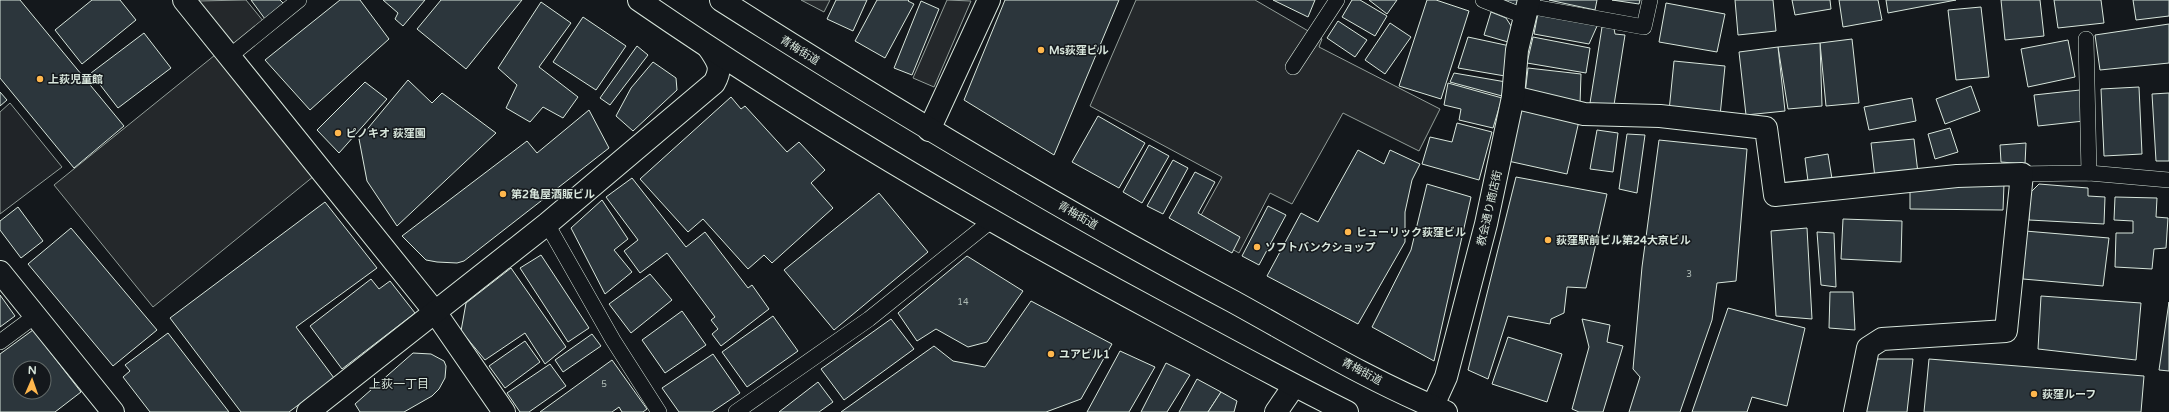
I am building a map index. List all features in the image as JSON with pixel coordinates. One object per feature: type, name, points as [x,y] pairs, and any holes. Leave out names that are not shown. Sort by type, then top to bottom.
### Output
[{"type":"street","points":[[184,0],[435,312],[504,412]]},
{"type":"street","points":[[639,0],[709,48],[896,165],[991,221],[1294,386],[1347,412]]},
{"type":"street","name":"青梅街道","points":[[721,0],[929,130],[1189,278],[1403,394],[1436,410]]},
{"type":"street","points":[[929,130],[989,0]]},
{"type":"street","name":"教会通り商店街","points":[[1436,410],[1484,232],[1513,97],[1517,50],[1527,8]]},
{"type":"street","points":[[308,412],[547,224],[714,83],[719,74],[718,63],[709,48]]},
{"type":"street","points":[[1513,97],[1584,114],[1660,116],[1766,128],[1775,195],[1957,176],[2022,174],[2006,331],[1882,339],[1868,348],[1855,412]]},
{"type":"street","points":[[0,272],[113,412]]},
{"type":"street","points":[[1276,412],[1294,386]]},
{"type":"lane","points":[[230,56],[299,0]]},
{"type":"lane","points":[[1293,67],[1337,0]]},
{"type":"lane","points":[[1483,0],[1644,27],[1650,0]]},
{"type":"lane","points":[[2086,39],[2089,173]]},
{"type":"lane","points":[[2022,174],[2089,173],[2169,180]]},
{"type":"lane","points":[[736,412],[869,319],[991,221]]},
{"type":"lane","points":[[547,224],[613,340],[659,412]]},
{"type":"lane","points":[[0,342],[35,316]]},
{"type":"shaded area","points":[[246,0],[264,22],[234,45],[197,1]]},
{"type":"shaded area","points":[[801,0],[830,0],[824,12]]},
{"type":"shaded area","points":[[947,0],[971,1],[934,87],[913,78]]},
{"type":"shaded area","points":[[1136,0],[1255,0],[1322,39],[1319,47],[1440,109],[1419,151],[1343,113],[1292,204],[1270,193],[1239,253],[1194,228],[1222,177],[1090,106]]},
{"type":"shaded area","points":[[215,55],[314,176],[153,307],[54,185]]},
{"type":"shaded area","points":[[10,103],[62,167],[0,214],[0,112]]},
{"type":"building","points":[[0,0],[20,0],[124,126],[74,168],[0,78]]},
{"type":"building","points":[[92,0],[120,0],[136,20],[82,64],[55,30]]},
{"type":"building","points":[[251,0],[280,0],[284,4],[265,19]]},
{"type":"building","points":[[340,0],[360,0],[389,39],[310,110],[265,60]]},
{"type":"building","points":[[383,0],[425,0],[403,26],[395,19],[398,13]]},
{"type":"building","points":[[441,0],[522,0],[466,69],[417,29]]},
{"type":"building","points":[[836,0],[867,0],[853,31],[827,19]]},
{"type":"building","points":[[877,0],[909,0],[908,1],[914,4],[885,58],[855,41]]},
{"type":"building","name":"Ms荻窪ビル","points":[[1005,0],[1119,0],[1054,155],[964,100]]},
{"type":"building","points":[[1273,0],[1315,0],[1308,17]]},
{"type":"building","points":[[1352,0],[1360,0],[1387,16],[1375,36],[1342,17]]},
{"type":"building","points":[[1369,0],[1397,0],[1387,14]]},
{"type":"building","points":[[1427,0],[1436,0],[1469,11],[1441,99],[1399,86]]},
{"type":"building","points":[[1504,0],[1521,0],[1520,7]]},
{"type":"building","points":[[1549,0],[1597,0],[1595,10]]},
{"type":"building","points":[[1612,0],[1640,0],[1639,4]]},
{"type":"building","points":[[1735,0],[1773,0],[1776,31],[1738,35]]},
{"type":"building","points":[[1792,0],[1830,0],[1831,9],[1795,15]]},
{"type":"building","points":[[1839,0],[1878,0],[1882,20],[1843,27]]},
{"type":"building","points":[[1886,0],[1956,0],[1888,13]]},
{"type":"building","points":[[2001,0],[2040,0],[2044,36],[2005,40]]},
{"type":"building","points":[[2054,0],[2101,0],[2104,23],[2058,28]]},
{"type":"building","points":[[2133,0],[2169,0],[2169,16],[2136,20]]},
{"type":"building","points":[[921,1],[939,9],[912,75],[894,68]]},
{"type":"building","points":[[541,2],[571,23],[539,67],[578,97],[563,118],[543,107],[530,122],[506,108],[517,85],[498,68]]},
{"type":"building","points":[[1666,3],[1725,14],[1717,52],[1659,42]]},
{"type":"building","points":[[1981,7],[1989,77],[1956,80],[1948,10]]},
{"type":"building","points":[[1491,12],[1506,18],[1515,32],[1508,42],[1484,35]]},
{"type":"building","points":[[1538,13],[1598,24],[1589,44],[1534,34]]},
{"type":"building","points":[[583,17],[626,46],[596,90],[553,62]]},
{"type":"building","points":[[1338,21],[1367,40],[1355,57],[1327,38]]},
{"type":"building","points":[[1390,23],[1411,37],[1385,74],[1365,60]]},
{"type":"building","points":[[2169,24],[2169,63],[2100,70],[2095,35]]},
{"type":"building","points":[[1602,27],[1614,28],[1615,34],[1625,35],[1614,105],[1590,103]]},
{"type":"building","points":[[144,33],[171,68],[118,108],[91,73]]},
{"type":"building","points":[[1468,37],[1510,46],[1505,76],[1458,68]]},
{"type":"building","points":[[1533,37],[1590,48],[1586,73],[1527,63]]},
{"type":"building","points":[[1852,39],[1859,103],[1826,106],[1820,43]]},
{"type":"building","points":[[2068,40],[2075,77],[2028,87],[2021,49]]},
{"type":"building","points":[[1820,43],[1822,106],[1788,109],[1778,47]]},
{"type":"building","points":[[637,46],[648,55],[610,105],[600,98]]},
{"type":"building","points":[[1778,47],[1785,111],[1746,115],[1739,52]]},
{"type":"building","points":[[1674,61],[1725,66],[1720,116],[1669,111]]},
{"type":"building","points":[[653,62],[676,78],[677,90],[633,131],[616,116],[631,88]]},
{"type":"building","points":[[1528,68],[1581,74],[1580,104],[1525,94]]},
{"type":"building","points":[[1454,73],[1506,82],[1502,96],[1450,82]]},
{"type":"building","points":[[408,80],[432,103],[442,93],[496,133],[397,226],[367,181],[359,139]]},
{"type":"building","points":[[365,82],[387,99],[339,153],[317,130]]},
{"type":"building","points":[[1448,83],[1502,98],[1493,128],[1459,120],[1461,109],[1444,105]]},
{"type":"building","points":[[1971,86],[1980,111],[1945,124],[1936,99]]},
{"type":"building","points":[[2139,87],[2142,154],[2104,156],[2101,89]]},
{"type":"building","points":[[2080,90],[2084,121],[2038,126],[2034,95]]},
{"type":"building","points":[[0,92],[7,100],[0,106]]},
{"type":"building","points":[[2169,93],[2169,161],[2156,161],[2152,94]]},
{"type":"building","points":[[731,97],[741,109],[745,106],[787,152],[799,142],[825,170],[811,183],[833,208],[772,263],[764,255],[748,269],[703,219],[688,232],[640,179]]},
{"type":"building","points":[[1912,98],[1916,121],[1869,130],[1864,107]]},
{"type":"building","points":[[1523,106],[1579,121],[1567,174],[1508,161]]},
{"type":"building","name":"第2亀屋酒販ビル","points":[[589,110],[609,148],[464,261],[457,263],[426,260],[402,236],[527,141],[537,153]]},
{"type":"building","points":[[1098,116],[1145,143],[1119,188],[1072,162]]},
{"type":"building","points":[[1457,123],[1492,132],[1479,180],[1422,164],[1430,137],[1452,142]]},
{"type":"building","points":[[1950,128],[1958,152],[1935,159],[1928,134]]},
{"type":"building","points":[[1597,130],[1618,133],[1613,172],[1590,169]]},
{"type":"building","points":[[1627,134],[1645,135],[1637,193],[1619,189]]},
{"type":"building","points":[[1914,139],[1918,173],[1875,178],[1871,143]]},
{"type":"building","points":[[1659,140],[1747,149],[1736,281],[1717,283],[1712,320],[1680,412],[1629,412],[1640,377],[1633,369],[1642,267]]},
{"type":"building","points":[[2026,143],[2025,164],[2001,162],[2000,145]]},
{"type":"building","points":[[1149,145],[1169,156],[1142,203],[1123,192]]},
{"type":"building","name":"ヒューリック荻窪ビル","points":[[1358,150],[1384,164],[1390,150],[1420,164],[1412,180],[1405,212],[1405,242],[1358,324],[1267,276],[1301,213],[1318,222]]},
{"type":"building","points":[[1828,154],[1833,185],[1809,189],[1805,158]]},
{"type":"building","points":[[1173,160],[1188,168],[1163,214],[1147,206]]},
{"type":"building","points":[[1195,172],[1215,182],[1198,213],[1240,237],[1232,253],[1169,218]]},
{"type":"building","name":"荻窪駅前ビル第24大京ビル","points":[[1516,177],[1607,194],[1586,288],[1567,287],[1564,313],[1551,319],[1550,324],[1508,316],[1488,379],[1468,370]]},
{"type":"building","points":[[632,178],[686,247],[705,232],[748,288],[752,285],[769,309],[721,346],[712,334],[718,329],[711,320],[715,317],[667,253],[640,273],[624,251],[638,240],[606,197]]},
{"type":"building","points":[[1427,184],[1471,197],[1434,361],[1372,327],[1411,250]]},
{"type":"building","points":[[2004,184],[2003,210],[1910,209],[1910,189]]},
{"type":"building","points":[[2039,184],[2088,188],[2088,196],[2105,197],[2104,224],[2029,220],[2029,194]]},
{"type":"building","points":[[879,193],[928,252],[834,330],[784,270]]},
{"type":"building","points":[[2115,197],[2157,198],[2156,217],[2168,218],[2166,248],[2154,249],[2152,269],[2115,267],[2116,233],[2133,233],[2133,221],[2114,220]]},
{"type":"building","points":[[602,200],[628,239],[614,250],[632,272],[605,294],[571,228]]},
{"type":"building","points":[[325,202],[377,268],[296,327],[334,378],[289,412],[241,412],[170,318]]},
{"type":"building","points":[[1268,206],[1286,215],[1259,265],[1242,256]]},
{"type":"building","points":[[18,207],[43,241],[21,258],[0,230],[0,221]]},
{"type":"building","points":[[1843,219],[1902,221],[1901,262],[1841,259]]},
{"type":"building","points":[[71,228],[157,330],[113,366],[28,264]]},
{"type":"building","points":[[1807,228],[1812,319],[1776,316],[1771,231]]},
{"type":"building","points":[[2025,231],[2109,238],[2103,286],[2023,279]]},
{"type":"building","points":[[1817,232],[1834,233],[1836,287],[1821,285]]},
{"type":"building","points":[[541,255],[589,328],[568,342],[520,268]]},
{"type":"building","points":[[967,256],[1023,291],[987,342],[968,347],[936,329],[917,341],[898,313]]},
{"type":"building","points":[[511,268],[566,347],[545,364],[525,333],[485,360],[461,331],[466,303]]},
{"type":"building","points":[[650,274],[672,300],[631,333],[609,304]]},
{"type":"building","points":[[371,279],[379,289],[390,281],[415,313],[342,369],[310,326]]},
{"type":"building","points":[[1830,292],[1853,292],[1855,330],[1829,328]]},
{"type":"building","points":[[0,295],[15,316],[0,327]]},
{"type":"building","points":[[2041,296],[2141,303],[2136,360],[2038,349]]},
{"type":"building","name":"ユアビル1","points":[[1031,301],[1112,344],[1081,399],[1046,412],[841,412],[934,346],[953,361],[985,367]]},
{"type":"building","points":[[2169,302],[2169,371],[2159,370]]},
{"type":"building","points":[[1728,308],[1805,328],[1787,406],[1752,397],[1747,412],[1692,412]]},
{"type":"building","points":[[682,311],[706,345],[665,373],[642,340]]},
{"type":"building","points":[[773,316],[798,351],[747,387],[722,352]]},
{"type":"building","points":[[891,319],[914,349],[844,400],[821,369]]},
{"type":"building","points":[[1582,319],[1610,325],[1607,342],[1623,346],[1603,412],[1579,412],[1572,409],[1589,347]]},
{"type":"building","points":[[33,330],[81,392],[55,412],[0,412],[0,354]]},
{"type":"building","points":[[168,333],[229,412],[150,412],[123,377],[130,371],[125,365]]},
{"type":"building","points":[[592,334],[601,346],[563,372],[555,360]]},
{"type":"building","points":[[1508,337],[1562,354],[1547,402],[1492,384]]},
{"type":"building","points":[[525,341],[540,362],[505,388],[489,366]]},
{"type":"building","points":[[1120,351],[1155,367],[1129,412],[1087,412]]},
{"type":"building","points":[[413,353],[431,354],[444,361],[446,366],[445,378],[439,389],[432,396],[404,412],[360,412],[355,404]]},
{"type":"building","points":[[713,354],[740,393],[712,412],[679,412],[662,388]]},
{"type":"building","points":[[1877,359],[1913,359],[1907,412],[1866,412]]},
{"type":"building","name":"荻窪ルーフ","points":[[1929,359],[2144,376],[2141,412],[1924,412]]},
{"type":"building","points":[[612,360],[647,409],[643,412],[622,412],[619,407],[612,412],[540,412]]},
{"type":"building","points":[[1166,363],[1190,375],[1167,412],[1141,412]]},
{"type":"building","points":[[550,364],[566,386],[529,412],[520,412],[507,393]]},
{"type":"building","points":[[1197,379],[1221,392],[1208,412],[1179,412]]},
{"type":"building","points":[[818,382],[833,402],[819,412],[779,412]]},
{"type":"building","points":[[1221,392],[1237,401],[1234,412],[1208,412]]},
{"type":"place","name":"Ms荻窪ビル","points":[[1041,50]]},
{"type":"place","name":"上荻児童館","points":[[40,79]]},
{"type":"place","name":"ピノキオ 荻窪園","points":[[338,133]]},
{"type":"place","name":"第2亀屋酒販ビル","points":[[503,194]]},
{"type":"place","name":"ヒューリック荻窪ビル","points":[[1348,232]]},
{"type":"place","name":"荻窪駅前ビル第24大京ビル","points":[[1548,240]]},
{"type":"place","name":"ソフトバンクショップ","points":[[1257,247]]},
{"type":"place","name":"ユアビル1","points":[[1051,354]]},
{"type":"place","name":"荻窪ルーフ","points":[[2034,394]]},
{"type":"district","name":"上荻一丁目","points":[[399,384]]}]
